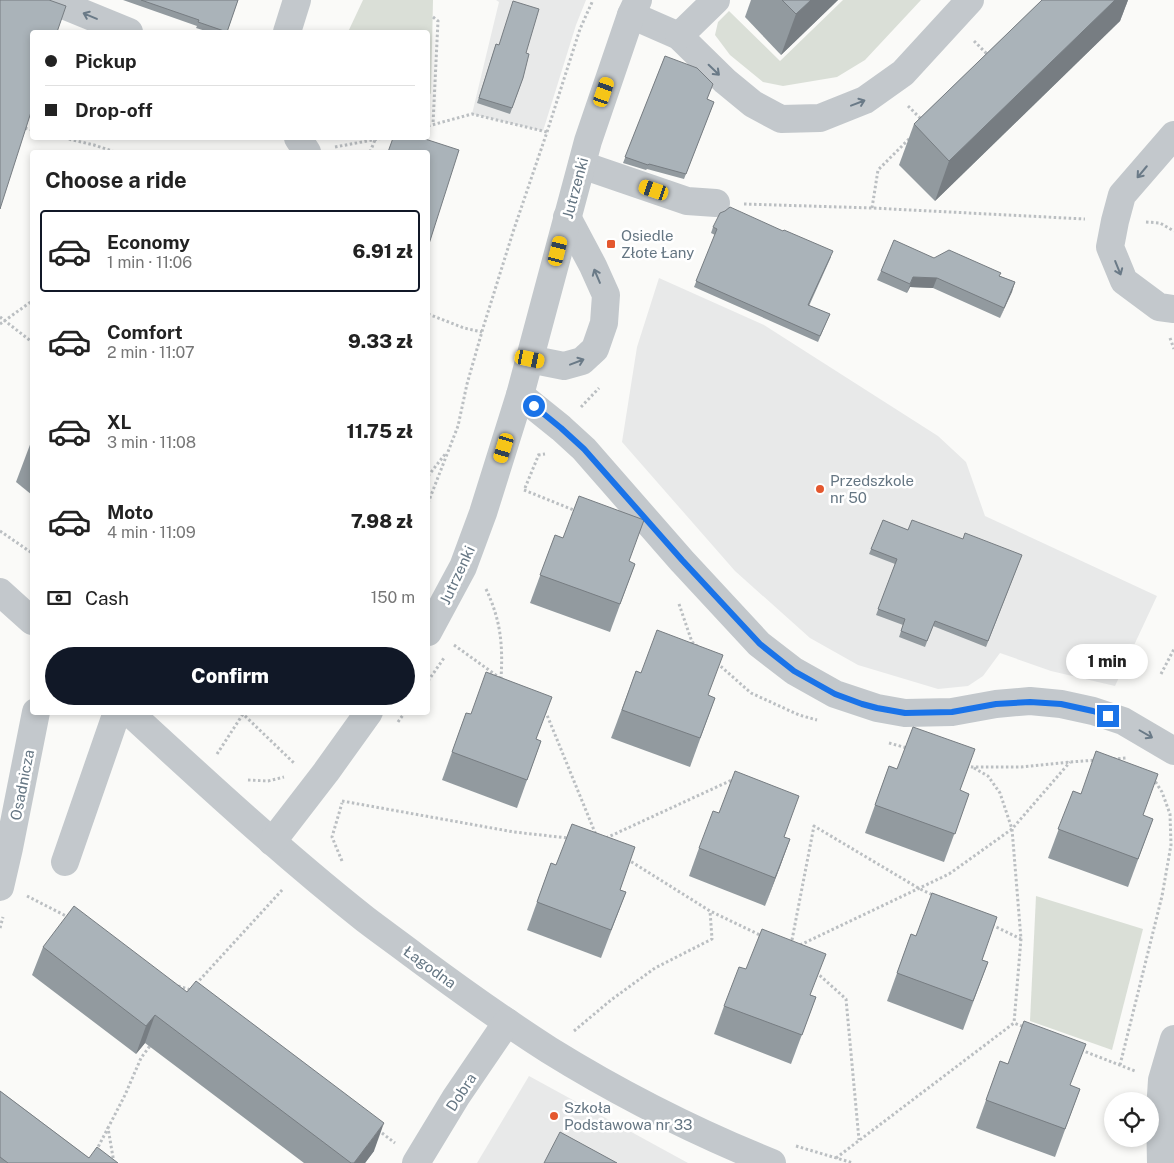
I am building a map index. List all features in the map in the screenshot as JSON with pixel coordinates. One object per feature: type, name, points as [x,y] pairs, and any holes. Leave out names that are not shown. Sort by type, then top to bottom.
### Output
[{"type":"street","points":[[51,0],[124,30]]},
{"type":"street","points":[[288,30],[296,0]]},
{"type":"street","points":[[679,36],[716,0]]},
{"type":"street","points":[[635,7],[679,36],[725,81],[753,104],[781,119],[820,118],[865,100],[903,73],[961,10]]},
{"type":"street","name":"Jutrzenki","points":[[430,628],[463,567],[483,513],[520,395],[588,141],[635,7]]},
{"type":"street","points":[[1174,135],[1122,196],[1110,247],[1124,282],[1159,307],[1174,309]]},
{"type":"street","points":[[582,165],[687,201],[716,203]]},
{"type":"street","points":[[530,359],[564,366],[582,361],[596,349],[604,323],[606,295],[567,217]]},
{"type":"street","points":[[520,395],[584,449],[682,560],[760,644],[794,671],[835,694],[862,704],[905,713],[952,712],[996,704],[1030,702],[1061,704],[1093,711],[1122,721],[1174,751]]},
{"type":"street","points":[[0,592],[30,619]]},
{"type":"street","name":"Osadnicza","points":[[1,884],[35,715]]},
{"type":"street","points":[[65,862],[116,715]]},
{"type":"street","name":"Łagodna","points":[[133,715],[272,842],[366,920],[507,1022],[550,1050],[682,1124],[772,1163]]},
{"type":"street","points":[[272,842],[367,715]]},
{"type":"street","name":"Dobra","points":[[417,1162],[456,1098],[507,1022]]},
{"type":"street","points":[[1161,1163],[1160,1111],[1162,1080],[1174,1039]]},
{"type":"path","points":[[430,498],[458,426],[467,384],[513,232],[580,30],[593,0]]},
{"type":"path","points":[[961,10],[994,62]]},
{"type":"path","points":[[432,17],[438,21],[433,124]]},
{"type":"path","points":[[983,63],[989,56]]},
{"type":"path","points":[[886,85],[925,122]]},
{"type":"path","points":[[430,125],[472,114],[547,132]]},
{"type":"path","points":[[25,128],[30,129]]},
{"type":"path","points":[[872,208],[878,170],[918,129]]},
{"type":"path","points":[[73,140],[109,150]]},
{"type":"path","points":[[318,150],[375,140]]},
{"type":"path","points":[[371,150],[375,140]]},
{"type":"path","points":[[716,203],[872,208],[1160,223],[1174,231]]},
{"type":"path","points":[[0,324],[30,302]]},
{"type":"path","points":[[430,315],[464,328],[482,332]]},
{"type":"path","points":[[0,317],[30,340]]},
{"type":"path","points":[[430,474],[449,450]]},
{"type":"path","points":[[524,490],[577,512]]},
{"type":"path","points":[[0,531],[30,552]]},
{"type":"path","points":[[430,631],[501,679],[501,635],[494,604],[485,586]]},
{"type":"path","points":[[677,597],[692,642],[699,648]]},
{"type":"path","points":[[1161,674],[1174,649]]},
{"type":"path","points":[[714,661],[751,693],[799,715],[817,720]]},
{"type":"path","points":[[539,709],[547,714],[599,841],[737,778]]},
{"type":"path","points":[[211,748],[217,754],[242,715]]},
{"type":"path","points":[[245,715],[299,768]]},
{"type":"path","points":[[394,729],[403,715]]},
{"type":"path","points":[[881,740],[908,749]]},
{"type":"path","points":[[1108,760],[1126,758],[1134,763]]},
{"type":"path","points":[[963,765],[972,767],[1021,767],[1098,760]]},
{"type":"path","points":[[799,946],[949,874],[1012,829],[1070,762]]},
{"type":"path","points":[[836,1158],[1014,1023],[1021,939],[1012,829],[1000,793],[988,776],[972,767]]},
{"type":"path","points":[[1120,1065],[1162,896],[1171,845],[1170,814],[1162,792],[1150,773]]},
{"type":"path","points":[[246,779],[268,781],[286,776]]},
{"type":"path","points":[[343,863],[332,837],[342,801],[348,793]]},
{"type":"path","points":[[342,801],[514,832],[571,838]]},
{"type":"path","points":[[791,950],[814,826],[920,889],[937,897]]},
{"type":"path","points":[[623,856],[710,911],[764,937]]},
{"type":"path","points":[[1,884],[75,921]]},
{"type":"path","points":[[186,997],[285,887]]},
{"type":"path","points":[[550,1050],[655,968],[712,939],[710,911]]},
{"type":"path","points":[[987,922],[1021,939]]},
{"type":"path","points":[[812,968],[846,999],[860,1140]]},
{"type":"path","points":[[177,986],[192,990]]},
{"type":"path","points":[[1014,1023],[1031,1030]]},
{"type":"path","points":[[93,1157],[125,1095],[140,1058],[152,1043]]},
{"type":"path","points":[[1076,1048],[1162,1080]]},
{"type":"path","points":[[371,1125],[417,1162]]},
{"type":"path","points":[[108,1128],[114,1163]]},
{"type":"path","points":[[791,1144],[853,1163]]},
{"type":"shaded area","points":[[363,0],[433,0],[431,94],[430,30],[349,30]]},
{"type":"shaded area","points":[[496,0],[586,0],[576,25],[543,131],[472,114],[499,2]]},
{"type":"shaded area","points":[[843,0],[921,0],[865,60],[837,77],[783,86],[763,82],[730,55],[715,35],[718,22],[729,11],[780,61]]},
{"type":"shaded area","name":"Przedszkole nr 50","points":[[659,278],[764,325],[938,436],[966,462],[985,516],[1157,596],[1115,686],[1051,671],[1000,653],[983,676],[968,686],[938,689],[858,665],[810,638],[735,571],[622,442],[637,347]]},
{"type":"shaded area","points":[[1036,896],[1143,929],[1112,1050],[1030,1021]]},
{"type":"shaded area","name":"Szkoła Podstawowa nr 33","points":[[529,1076],[688,1163],[477,1163]]},
{"type":"building","points":[[0,0],[49,0],[66,6],[58,30],[30,30],[30,115],[0,209]]},
{"type":"building","points":[[141,0],[238,0],[228,30],[221,30],[198,22],[199,20]]},
{"type":"building","points":[[782,0],[811,0],[796,14]]},
{"type":"building","points":[[1042,0],[1115,0],[949,161],[914,124]]},
{"type":"building","points":[[513,1],[539,9],[526,53],[529,54],[523,78],[512,108],[479,98],[496,44],[499,45]]},
{"type":"building","points":[[665,56],[697,68],[713,84],[707,99],[714,102],[686,174],[648,165],[625,157]]},
{"type":"building","points":[[392,140],[428,140],[459,150],[430,241],[430,150],[389,150]]},
{"type":"building","points":[[730,207],[833,251],[808,305],[830,314],[820,336],[696,281],[717,229],[713,227],[720,213]]},
{"type":"building","points":[[894,240],[934,258],[949,250],[1001,273],[999,276],[1015,282],[1004,308],[937,278],[913,277],[910,284],[881,271]]},
{"type":"building","points":[[579,496],[644,520],[629,561],[635,564],[620,604],[540,575],[555,535],[563,538]]},
{"type":"building","name":"Przedszkole nr 50","points":[[883,520],[908,530],[912,520],[963,539],[965,533],[1022,555],[988,641],[935,621],[927,641],[901,631],[905,619],[878,609],[897,559],[871,549]]},
{"type":"building","points":[[657,630],[723,655],[708,695],[715,698],[700,738],[622,710],[636,671],[641,673]]},
{"type":"building","points":[[486,672],[552,697],[536,739],[541,741],[527,780],[452,752],[466,713],[471,714]]},
{"type":"building","points":[[913,727],[975,749],[960,790],[969,794],[955,834],[875,805],[889,766],[897,769]]},
{"type":"building","points":[[1096,751],[1158,774],[1143,815],[1153,819],[1138,859],[1058,829],[1073,791],[1081,794]]},
{"type":"building","points":[[735,771],[799,796],[784,837],[790,839],[775,878],[699,848],[713,811],[719,813]]},
{"type":"building","points":[[572,824],[635,847],[620,890],[626,892],[611,930],[537,902],[551,863],[556,865]]},
{"type":"building","points":[[932,893],[997,917],[982,960],[988,962],[973,1001],[897,973],[911,934],[916,936]]},
{"type":"building","points":[[74,906],[187,992],[196,981],[384,1123],[354,1163],[351,1163],[155,1015],[146,1026],[43,947]]},
{"type":"building","points":[[762,929],[826,954],[810,995],[816,997],[802,1035],[724,1006],[739,967],[746,969]]},
{"type":"building","points":[[1024,1021],[1086,1044],[1070,1085],[1080,1089],[1065,1129],[986,1100],[1000,1061],[1008,1064]]},
{"type":"building","points":[[0,1091],[89,1158],[97,1147],[118,1163],[8,1163],[0,1157]]},
{"type":"building","points":[[560,1132],[617,1163],[544,1163]]},
{"type":"place","name":"Osiedle Złote Łany","points":[[611,244]]},
{"type":"place","name":"Przedszkole nr 50","points":[[820,489]]},
{"type":"place","name":"Szkoła Podstawowa nr 33","points":[[554,1116]]},
{"type":"route","points":[[534,406],[584,449],[682,560],[760,644],[794,671],[835,694],[862,704],[905,713],[952,712],[996,704],[1030,702],[1061,704],[1108,716]]}]
